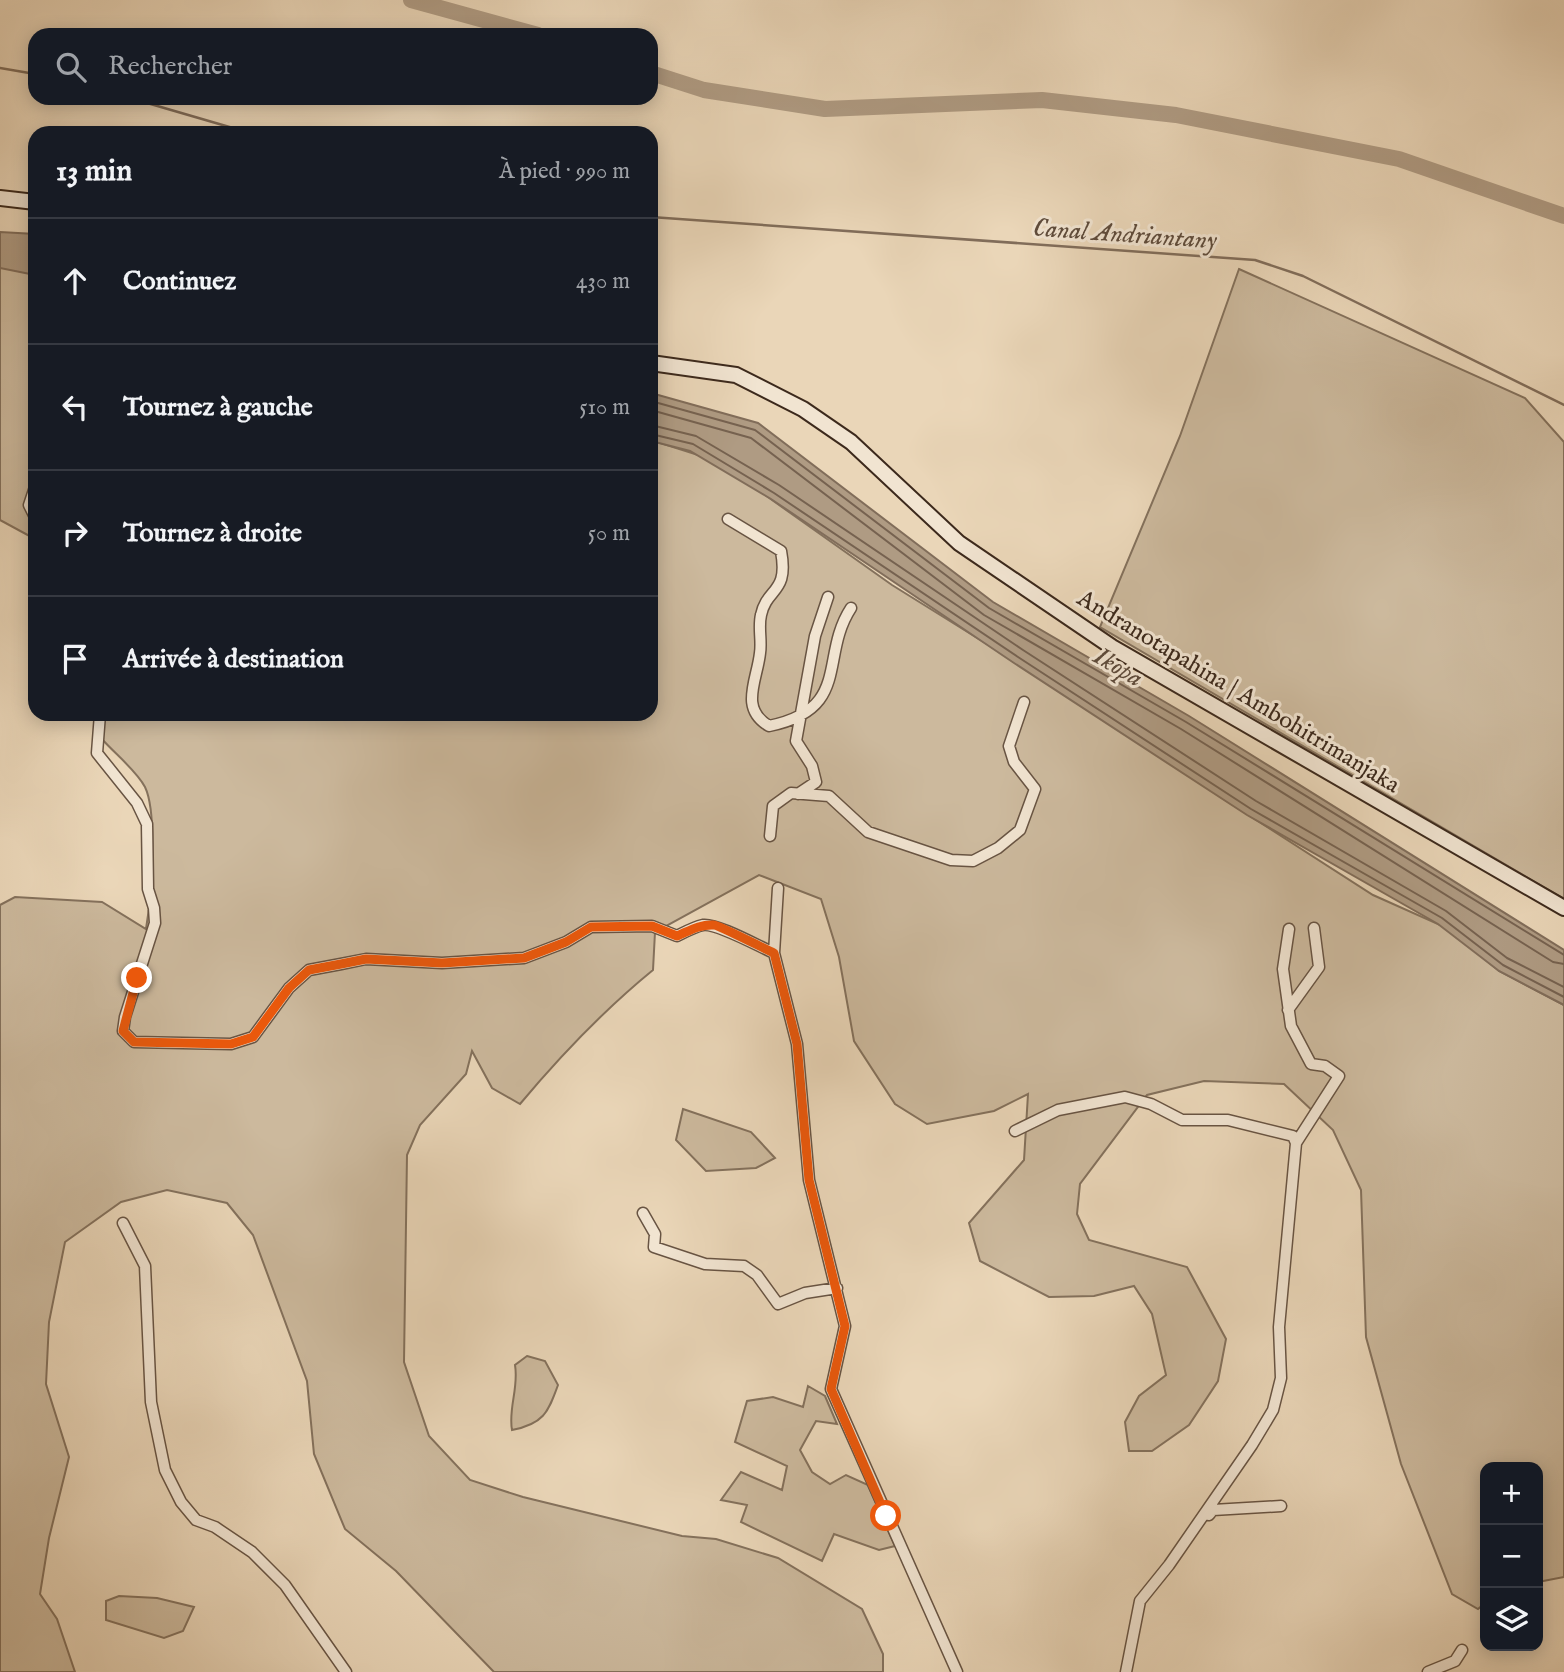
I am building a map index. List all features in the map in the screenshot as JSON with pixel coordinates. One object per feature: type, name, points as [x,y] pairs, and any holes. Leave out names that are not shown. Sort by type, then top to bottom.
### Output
[{"type":"main road","points":[[0,198],[28,201]]},
{"type":"main road","name":"Andranotapahina | Ambohitrimanjaka","points":[[658,364],[736,375],[803,409],[851,442],[959,543],[1112,647],[1564,908]]},
{"type":"street","points":[[728,519],[781,551],[784,567],[779,589],[761,615],[761,651],[750,703],[756,719],[769,726],[792,721],[827,689],[841,628],[851,608]]},
{"type":"street","points":[[797,794],[816,782],[812,766],[796,741],[815,636],[828,597]]},
{"type":"street","points":[[770,836],[773,806],[791,793],[829,796],[868,832],[951,860],[973,861],[998,848],[1020,830],[1035,789],[1014,762],[1009,746],[1024,702]]},
{"type":"street","points":[[99,721],[97,752],[137,803],[147,824],[148,889],[155,908],[155,923],[125,1017],[123,1031],[134,1042],[231,1044],[253,1037],[289,988],[309,970],[366,959],[442,963],[524,958],[566,942],[591,927],[652,926],[677,936],[701,925],[718,925],[734,936],[774,953]]},
{"type":"street","points":[[778,888],[774,953],[797,1044],[809,1180],[845,1326],[831,1389],[957,1672]]},
{"type":"street","points":[[1288,1010],[1319,967],[1314,928]]},
{"type":"street","points":[[1126,1672],[1140,1601],[1176,1555],[1252,1445],[1273,1410],[1281,1378],[1279,1326],[1296,1143],[1339,1076],[1325,1066],[1311,1064],[1291,1026],[1283,969],[1289,929]]},
{"type":"street","points":[[1015,1131],[1058,1110],[1125,1097],[1151,1104],[1182,1120],[1228,1120],[1269,1128],[1293,1136],[1296,1143]]},
{"type":"street","points":[[643,1213],[655,1234],[654,1247],[705,1264],[744,1266],[757,1275],[778,1304],[805,1293],[837,1288]]},
{"type":"street","points":[[123,1223],[145,1266],[151,1402],[165,1471],[181,1502],[196,1520],[215,1527],[252,1552],[285,1585],[347,1671]]},
{"type":"street","points":[[1132,1636],[1150,1593],[1213,1510],[1281,1506]]},
{"type":"street","points":[[1429,1672],[1455,1661],[1462,1650]]},
{"type":"shaded area","points":[[0,267],[28,272],[28,535],[0,520]]},
{"type":"shaded area","points":[[1239,269],[1525,398],[1564,442],[1564,899],[1100,627],[1180,436]]},
{"type":"shaded area","points":[[658,442],[717,461],[892,585],[1146,743],[1222,798],[1373,895],[1447,928],[1499,971],[1564,1005],[1564,1577],[1543,1581],[1543,1462],[1480,1462],[1480,1607],[1478,1609],[1452,1594],[1401,1464],[1366,1337],[1361,1190],[1333,1130],[1284,1084],[1204,1081],[1147,1095],[1080,1184],[1077,1214],[1089,1240],[1187,1267],[1226,1339],[1218,1381],[1189,1425],[1152,1451],[1129,1451],[1125,1422],[1139,1396],[1166,1375],[1152,1314],[1134,1286],[1094,1296],[1049,1297],[980,1261],[969,1223],[1024,1160],[1028,1094],[994,1111],[927,1124],[895,1104],[854,1041],[839,957],[821,899],[759,875],[655,932],[653,970],[584,1034],[520,1104],[492,1088],[472,1051],[466,1074],[420,1125],[407,1155],[404,1362],[429,1436],[470,1480],[523,1497],[682,1536],[716,1539],[778,1558],[862,1609],[883,1654],[883,1672],[494,1672],[396,1571],[345,1529],[314,1454],[307,1381],[253,1235],[227,1203],[167,1190],[121,1202],[65,1242],[49,1322],[46,1384],[69,1457],[49,1538],[40,1594],[57,1619],[75,1672],[0,1672],[0,905],[15,897],[102,902],[146,929],[152,857],[151,816],[145,787],[101,738],[104,721],[658,721]]},
{"type":"shaded area","points":[[683,1109],[751,1132],[775,1158],[756,1168],[706,1171],[676,1140]]},
{"type":"shaded area","points":[[527,1356],[545,1361],[558,1385],[551,1403],[538,1421],[512,1430],[515,1365]]},
{"type":"shaded area","points":[[808,1386],[825,1396],[837,1424],[816,1421],[800,1450],[812,1472],[830,1484],[846,1475],[868,1485],[895,1546],[879,1550],[834,1534],[822,1561],[741,1522],[747,1505],[721,1500],[741,1472],[782,1490],[787,1466],[735,1442],[747,1401],[773,1397],[803,1407]]},
{"type":"shaded area","points":[[119,1596],[157,1598],[194,1607],[183,1631],[164,1638],[106,1620],[106,1601]]},
{"type":"water","points":[[0,232],[28,234],[28,274],[0,268]]},
{"type":"water","points":[[658,395],[758,423],[993,602],[1189,716],[1564,950],[1564,1005],[1499,971],[1438,924],[1247,815],[1014,663],[771,499],[690,451],[658,443]]},
{"type":"waterway","points":[[411,0],[513,28]]},
{"type":"waterway","name":"Canal Andriantany","points":[[0,68],[28,73]]},
{"type":"waterway","points":[[658,75],[704,90],[825,109],[1042,100],[1176,115],[1399,159],[1564,216]]},
{"type":"waterway","name":"Canal Andriantany","points":[[154,105],[226,126]]},
{"type":"waterway","name":"Canal Andriantany","points":[[658,217],[1255,260],[1303,276],[1564,405]]},
{"type":"route","points":[[137,978],[123,1031],[134,1042],[169,1045],[231,1044],[253,1037],[289,988],[309,970],[366,959],[442,963],[524,958],[566,942],[591,927],[652,926],[677,936],[701,925],[718,925],[734,936],[774,953],[797,1044],[809,1180],[845,1326],[831,1389],[886,1516]]},
{"type":"water label","name":"Ikopa","points":[[1119,666]]}]
